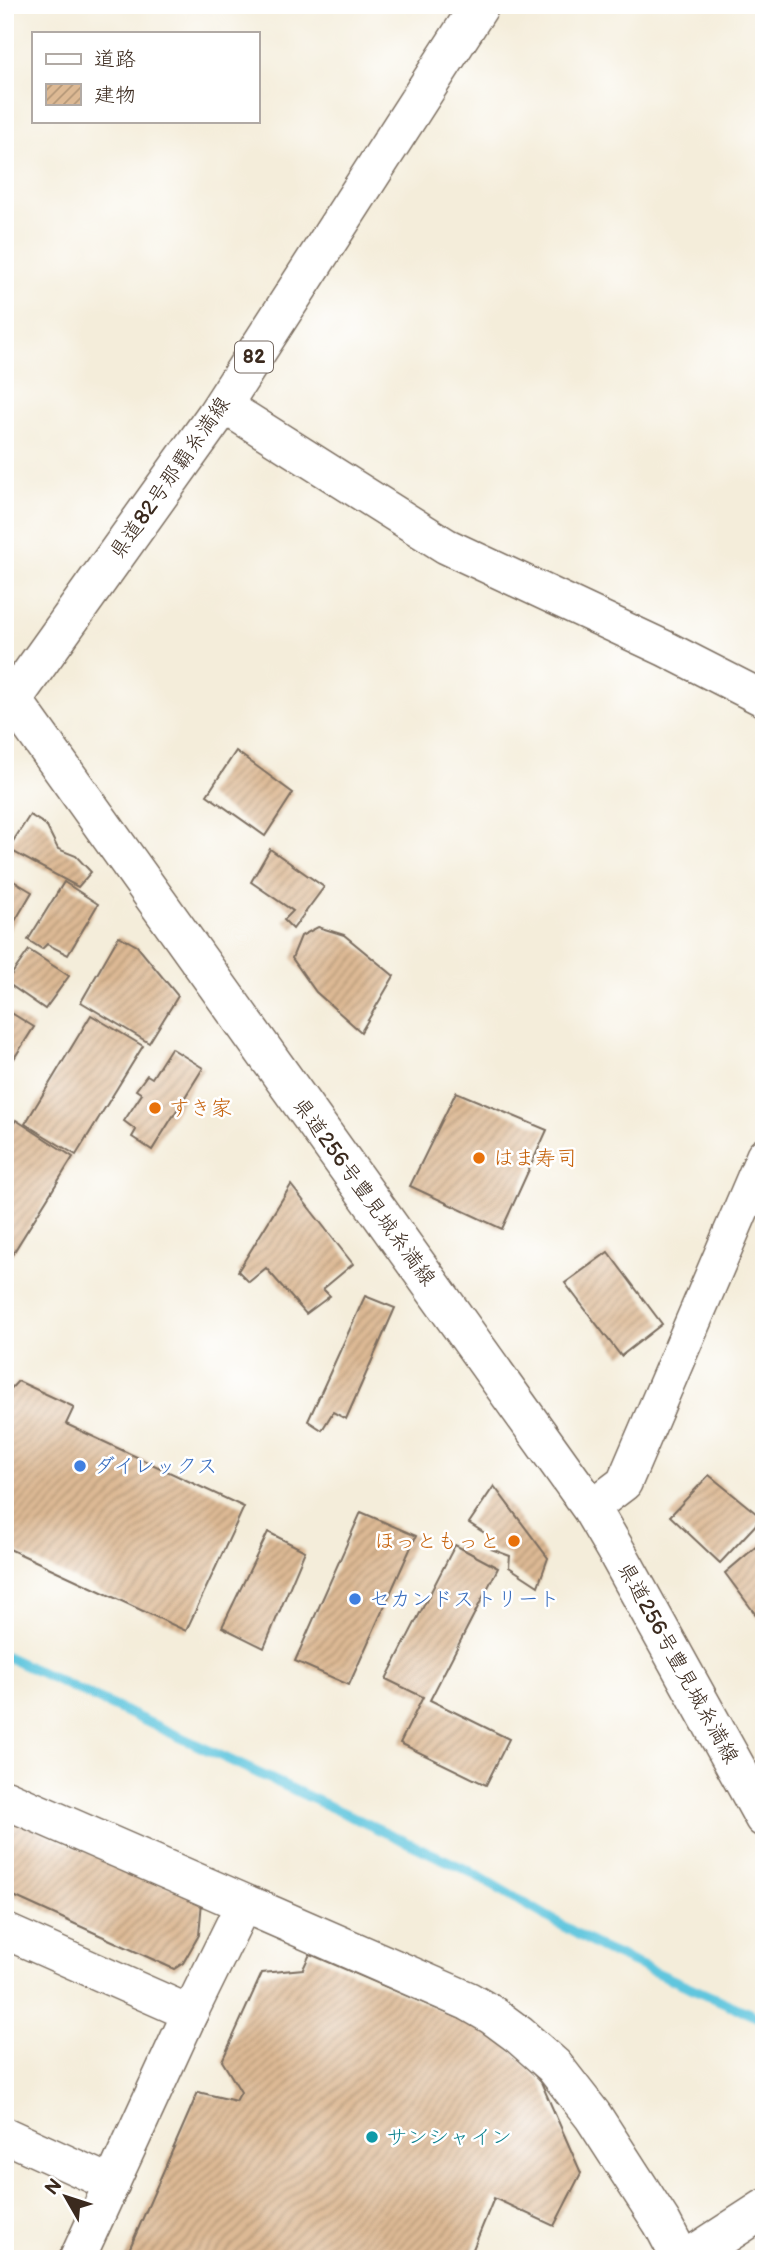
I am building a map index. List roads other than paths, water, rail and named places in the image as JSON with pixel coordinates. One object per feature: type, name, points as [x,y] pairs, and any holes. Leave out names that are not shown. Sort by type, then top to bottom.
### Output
[{"type":"main road","name":"県道82号那覇糸満線","points":[[8,700],[223,405],[480,5]]},
{"type":"main road","name":"県道256号豊見城糸満線","points":[[8,700],[591,1508],[764,1818]]},
{"type":"main road","points":[[5,1799],[468,2001],[492,2015],[554,2066],[593,2116],[663,2223],[681,2259]]},
{"type":"main road","points":[[687,2259],[764,2210]]},
{"type":"street","points":[[223,405],[446,546],[666,649],[764,699]]},
{"type":"street","points":[[591,1508],[624,1483],[764,1156]]},
{"type":"street","points":[[77,2259],[190,2013],[244,1903]]},
{"type":"street","points":[[5,1931],[190,2013]]},
{"type":"street","points":[[5,2135],[112,2184]]},
{"type":"waterway","points":[[5,1656],[469,1871],[601,1948],[764,2020]]},
{"type":"place","name":"すき家","points":[[155,1108]]},
{"type":"place","name":"はま寿司","points":[[479,1158]]},
{"type":"place","name":"ダイレックス","points":[[80,1466]]},
{"type":"place","name":"ほっともっと","points":[[514,1541]]},
{"type":"place","name":"セカンドストリート","points":[[355,1599]]},
{"type":"place","name":"サンシャイン","points":[[372,2137]]}]
